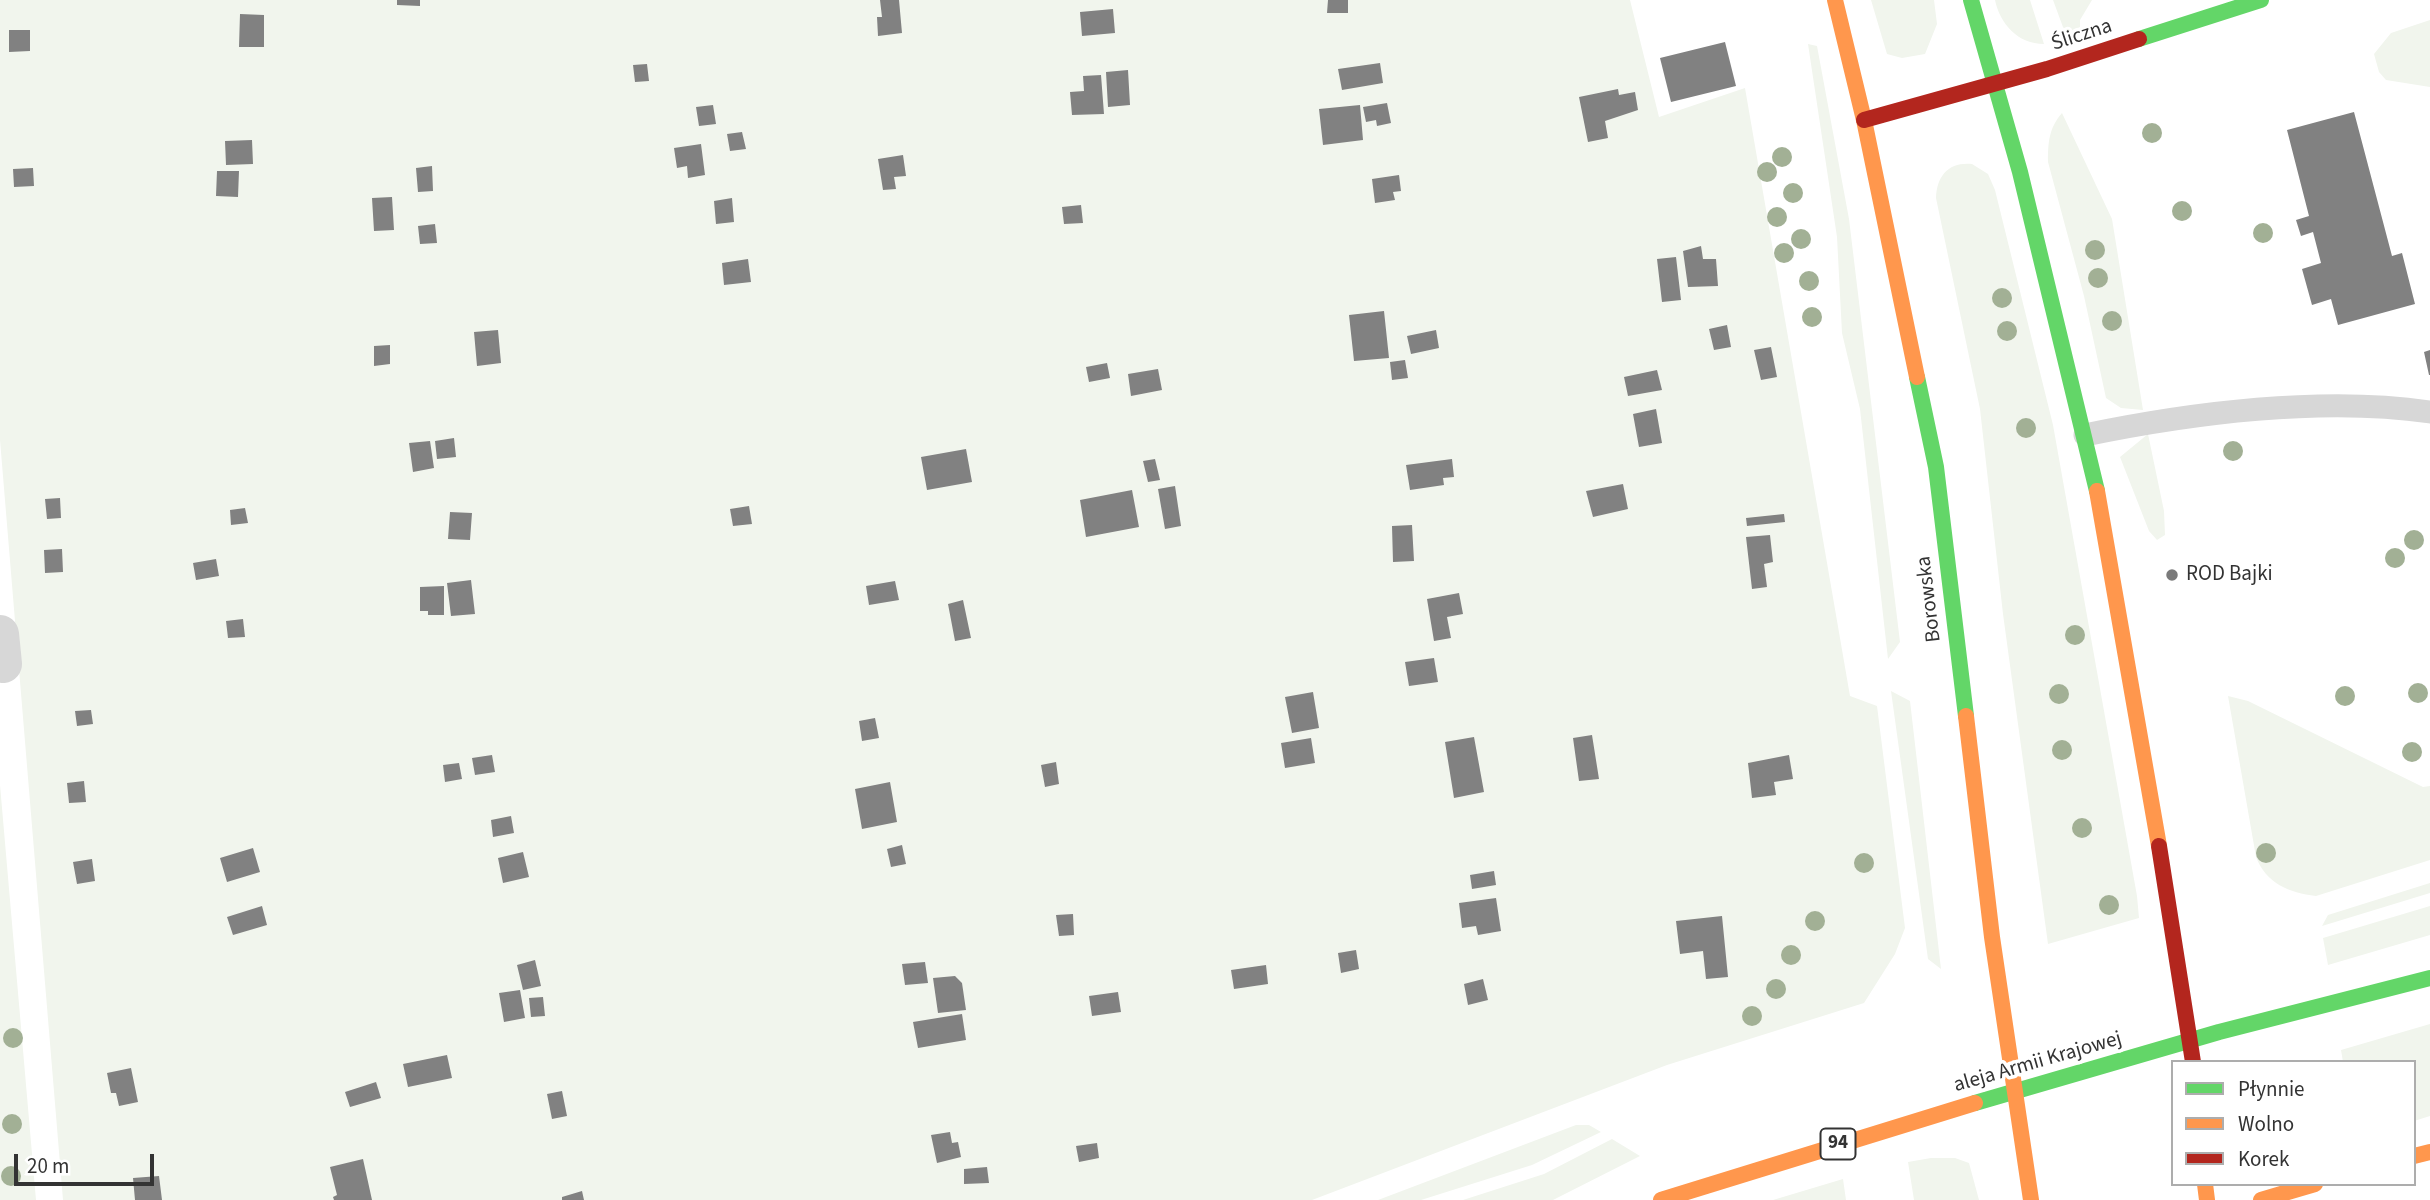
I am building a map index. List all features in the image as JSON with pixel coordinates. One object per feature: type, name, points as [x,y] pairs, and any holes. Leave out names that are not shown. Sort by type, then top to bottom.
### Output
[{"type":"street","name":"Borowska","points":[[1835,0],[1864,120],[1936,467],[1992,937],[2031,1200]]},
{"type":"street","points":[[1971,0],[2085,436],[2171,906],[2193,1060]]},
{"type":"street","name":"Śliczna","points":[[1864,120],[2047,69],[2261,0]]},
{"type":"street","name":"aleja Armii Krajowej","points":[[1661,1200],[2190,1039],[2360,999],[2430,978]]},
{"type":"street","points":[[2261,1200],[2308,1186]]},
{"type":"lane","points":[[2085,436],[2197,415],[2389,406],[2430,412]]},
{"type":"shaded area","points":[[0,0],[1630,0],[1659,117],[1745,88],[1850,696],[1877,706],[1905,928],[1895,954],[1864,1003],[1667,1065],[1312,1200],[63,1200],[0,440]]},
{"type":"shaded area","points":[[1871,0],[1934,0],[1937,24],[1925,54],[1902,58],[1887,54]]},
{"type":"shaded area","points":[[1995,0],[2030,0],[2044,44],[2026,40],[2012,31],[2001,17]]},
{"type":"shaded area","points":[[2053,0],[2092,0],[2080,20],[2080,34],[2067,38]]},
{"type":"shaded area","points":[[2430,20],[2430,87],[2386,80],[2379,72],[2374,54],[2391,33]]},
{"type":"shaded area","points":[[1808,44],[1817,46],[1849,219],[1900,642],[1888,659],[1860,409],[1842,333],[1837,237]]},
{"type":"shaded area","points":[[2062,113],[2112,219],[2143,410],[2121,408],[2106,398],[2084,296],[2048,162],[2050,136]]},
{"type":"shaded area","points":[[1972,164],[1988,174],[1995,190],[2053,425],[2137,896],[2139,918],[2048,944],[2003,614],[1980,409],[1936,198],[1939,183],[1946,172],[1957,165]]},
{"type":"shaded area","points":[[2148,434],[2164,511],[2165,535],[2157,540],[2149,531],[2120,457]]},
{"type":"shaded area","points":[[1891,691],[1910,701],[1941,969],[1928,959]]},
{"type":"shaded area","points":[[2228,696],[2248,701],[2423,787],[2430,786],[2430,860],[2316,896],[2288,889],[2272,880],[2256,857]]},
{"type":"shaded area","points":[[0,785],[36,1200],[0,1200]]},
{"type":"shaded area","points":[[2430,883],[2430,893],[2322,926],[2328,915]]},
{"type":"shaded area","points":[[2430,906],[2430,935],[2328,965],[2323,938]]},
{"type":"shaded area","points":[[2430,1024],[2430,1116],[2416,1120],[2416,1060],[2343,1060],[2341,1050]]},
{"type":"shaded area","points":[[1576,1125],[1589,1125],[1601,1132],[1532,1165],[1421,1200],[1378,1200]]},
{"type":"shaded area","points":[[1612,1139],[1640,1156],[1553,1200],[1463,1200],[1544,1174]]},
{"type":"shaded area","points":[[1955,1158],[1969,1163],[1979,1200],[1914,1200],[1908,1162]]},
{"type":"shaded area","points":[[1843,1179],[1846,1200],[1773,1200]]},
{"type":"building","points":[[397,0],[420,0],[420,6],[397,5]]},
{"type":"building","points":[[880,0],[899,0],[902,33],[878,36],[877,17],[882,17]]},
{"type":"building","points":[[1328,0],[1348,0],[1348,13],[1327,13]]},
{"type":"building","points":[[1113,9],[1115,33],[1082,36],[1080,12]]},
{"type":"building","points":[[240,14],[264,15],[264,47],[239,47]]},
{"type":"building","points":[[9,30],[30,30],[30,51],[9,52]]},
{"type":"building","points":[[1725,42],[1736,86],[1671,102],[1660,58]]},
{"type":"building","points":[[1380,63],[1383,83],[1342,90],[1338,69]]},
{"type":"building","points":[[647,64],[649,81],[635,82],[633,65]]},
{"type":"building","points":[[1128,70],[1130,105],[1108,107],[1106,72]]},
{"type":"building","points":[[1101,75],[1104,114],[1072,115],[1070,92],[1084,91],[1083,76]]},
{"type":"building","points":[[1618,89],[1619,95],[1635,92],[1638,110],[1605,121],[1608,138],[1588,142],[1579,97]]},
{"type":"building","points":[[1387,103],[1391,123],[1377,126],[1376,120],[1366,122],[1363,107]]},
{"type":"building","points":[[713,105],[716,124],[699,126],[696,107]]},
{"type":"building","points":[[1360,105],[1363,140],[1323,145],[1319,109]]},
{"type":"building","points":[[2354,112],[2392,256],[2402,253],[2415,304],[2338,325],[2331,299],[2312,305],[2302,269],[2321,263],[2313,232],[2301,236],[2296,220],[2309,216],[2287,130]]},
{"type":"building","points":[[742,132],[746,149],[730,151],[727,134]]},
{"type":"building","points":[[252,140],[253,164],[226,165],[225,141]]},
{"type":"building","points":[[701,144],[705,175],[688,178],[687,166],[677,168],[674,148]]},
{"type":"building","points":[[903,155],[906,176],[894,177],[896,189],[883,190],[878,159]]},
{"type":"building","points":[[432,166],[433,191],[418,192],[416,168]]},
{"type":"building","points":[[33,168],[34,186],[14,187],[13,169]]},
{"type":"building","points":[[217,171],[239,171],[238,197],[216,196]]},
{"type":"building","points":[[1399,175],[1401,191],[1393,192],[1395,200],[1375,203],[1372,179]]},
{"type":"building","points":[[392,197],[394,230],[374,231],[372,198]]},
{"type":"building","points":[[732,198],[734,222],[716,224],[714,201]]},
{"type":"building","points":[[1081,205],[1083,223],[1064,224],[1062,207]]},
{"type":"building","points":[[435,224],[437,243],[420,244],[418,226]]},
{"type":"building","points":[[1701,246],[1703,259],[1716,259],[1718,286],[1688,287],[1683,251]]},
{"type":"building","points":[[1676,257],[1681,300],[1662,302],[1657,259]]},
{"type":"building","points":[[748,259],[751,282],[724,285],[722,263]]},
{"type":"building","points":[[1384,311],[1389,358],[1354,361],[1349,315]]},
{"type":"building","points":[[1727,325],[1731,347],[1714,350],[1709,329]]},
{"type":"building","points":[[498,330],[501,363],[477,366],[474,332]]},
{"type":"building","points":[[1436,330],[1439,348],[1411,354],[1407,336]]},
{"type":"building","points":[[390,345],[390,364],[374,366],[374,346]]},
{"type":"building","points":[[1771,347],[1777,377],[1761,380],[1754,350]]},
{"type":"building","points":[[2430,350],[2430,375],[2429,375],[2424,352]]},
{"type":"building","points":[[1405,360],[1408,378],[1392,380],[1390,362]]},
{"type":"building","points":[[1107,363],[1110,378],[1089,382],[1086,367]]},
{"type":"building","points":[[1158,369],[1162,390],[1131,396],[1128,374]]},
{"type":"building","points":[[1657,370],[1662,390],[1628,396],[1624,377]]},
{"type":"building","points":[[1656,409],[1662,443],[1639,447],[1633,414]]},
{"type":"building","points":[[454,438],[456,457],[437,459],[435,441]]},
{"type":"building","points":[[430,441],[434,468],[413,472],[409,443]]},
{"type":"building","points":[[966,449],[972,482],[927,490],[921,457]]},
{"type":"building","points":[[1155,459],[1160,480],[1148,482],[1143,461]]},
{"type":"building","points":[[1452,459],[1454,477],[1443,478],[1444,485],[1410,490],[1406,465]]},
{"type":"building","points":[[1623,484],[1628,509],[1593,517],[1586,491]]},
{"type":"building","points":[[1175,486],[1181,526],[1165,529],[1158,489]]},
{"type":"building","points":[[1132,490],[1139,527],[1086,537],[1080,500]]},
{"type":"building","points":[[60,498],[61,518],[47,519],[45,499]]},
{"type":"building","points":[[749,506],[752,524],[733,526],[730,509]]},
{"type":"building","points":[[245,508],[248,523],[231,525],[230,510]]},
{"type":"building","points":[[450,512],[472,513],[470,540],[448,539]]},
{"type":"building","points":[[1784,514],[1785,522],[1747,526],[1746,518]]},
{"type":"building","points":[[1412,525],[1414,561],[1393,562],[1392,526]]},
{"type":"building","points":[[1770,535],[1773,562],[1764,564],[1767,587],[1752,589],[1746,537]]},
{"type":"building","points":[[62,549],[63,572],[45,573],[44,550]]},
{"type":"building","points":[[216,559],[219,576],[196,580],[193,563]]},
{"type":"building","points":[[471,580],[475,614],[451,616],[447,583]]},
{"type":"building","points":[[895,581],[899,600],[869,605],[866,586]]},
{"type":"building","points":[[444,586],[444,615],[428,615],[428,611],[420,611],[420,587]]},
{"type":"building","points":[[1459,593],[1463,614],[1447,617],[1451,638],[1434,641],[1427,599]]},
{"type":"building","points":[[963,600],[971,638],[955,641],[948,604]]},
{"type":"building","points":[[243,619],[245,637],[228,638],[226,621]]},
{"type":"building","points":[[1434,658],[1438,682],[1409,686],[1405,662]]},
{"type":"building","points":[[1313,692],[1319,728],[1292,733],[1285,697]]},
{"type":"building","points":[[91,710],[93,724],[77,726],[75,711]]},
{"type":"building","points":[[875,718],[879,738],[862,741],[859,721]]},
{"type":"building","points":[[1592,735],[1599,779],[1579,781],[1573,738]]},
{"type":"building","points":[[1474,737],[1484,792],[1454,798],[1445,742]]},
{"type":"building","points":[[1311,738],[1315,763],[1285,768],[1281,743]]},
{"type":"building","points":[[492,755],[495,772],[475,775],[472,758]]},
{"type":"building","points":[[1789,755],[1793,779],[1774,782],[1776,795],[1752,798],[1748,763]]},
{"type":"building","points":[[1056,762],[1059,784],[1045,787],[1041,765]]},
{"type":"building","points":[[459,763],[462,779],[445,782],[443,765]]},
{"type":"building","points":[[84,781],[86,802],[69,803],[67,783]]},
{"type":"building","points":[[890,782],[897,822],[862,829],[855,789]]},
{"type":"building","points":[[511,816],[514,833],[493,837],[491,820]]},
{"type":"building","points":[[902,845],[906,864],[891,867],[887,849]]},
{"type":"building","points":[[253,848],[260,872],[227,882],[220,858]]},
{"type":"building","points":[[523,852],[529,877],[503,883],[498,858]]},
{"type":"building","points":[[92,859],[95,881],[77,884],[73,862]]},
{"type":"building","points":[[1494,871],[1496,885],[1472,889],[1470,875]]},
{"type":"building","points":[[1496,898],[1501,931],[1478,935],[1476,926],[1462,928],[1459,903]]},
{"type":"building","points":[[262,906],[267,925],[233,935],[227,917]]},
{"type":"building","points":[[1073,914],[1074,935],[1059,936],[1056,915]]},
{"type":"building","points":[[1722,916],[1728,977],[1706,979],[1703,951],[1680,954],[1676,921]]},
{"type":"building","points":[[1356,950],[1359,969],[1341,973],[1338,953]]},
{"type":"building","points":[[535,960],[541,986],[523,990],[517,965]]},
{"type":"building","points":[[925,962],[928,983],[905,985],[902,964]]},
{"type":"building","points":[[1266,965],[1268,984],[1234,989],[1231,970]]},
{"type":"building","points":[[955,976],[962,983],[966,1010],[938,1013],[933,978]]},
{"type":"building","points":[[1483,979],[1488,1000],[1468,1005],[1464,984]]},
{"type":"building","points":[[520,990],[525,1018],[504,1022],[499,993]]},
{"type":"building","points":[[1118,992],[1121,1012],[1092,1016],[1089,996]]},
{"type":"building","points":[[543,997],[545,1016],[531,1017],[529,998]]},
{"type":"building","points":[[962,1014],[966,1040],[918,1048],[913,1022]]},
{"type":"building","points":[[447,1055],[452,1078],[408,1087],[403,1064]]},
{"type":"building","points":[[131,1068],[138,1102],[119,1106],[116,1093],[111,1093],[107,1073]]},
{"type":"building","points":[[376,1082],[381,1098],[350,1107],[345,1092]]},
{"type":"building","points":[[562,1091],[567,1116],[552,1119],[547,1094]]},
{"type":"building","points":[[950,1132],[952,1143],[958,1142],[961,1157],[937,1163],[931,1135]]},
{"type":"building","points":[[1097,1143],[1099,1158],[1079,1162],[1076,1146]]},
{"type":"building","points":[[363,1159],[372,1200],[334,1200],[333,1197],[337,1195],[330,1167]]},
{"type":"building","points":[[987,1167],[989,1183],[964,1184],[964,1169]]},
{"type":"building","points":[[159,1176],[162,1200],[135,1200],[133,1178]]},
{"type":"building","points":[[582,1191],[584,1200],[562,1200],[562,1197]]},
{"type":"traffic: fast","points":[[1971,0],[2020,172],[2097,491]]},
{"type":"traffic: fast","points":[[2139,39],[2261,0]]},
{"type":"traffic: fast","points":[[1917,377],[1936,467],[1966,716]]},
{"type":"traffic: fast","points":[[1975,1103],[2219,1032],[2430,978]]},
{"type":"traffic: slow","points":[[1835,0],[1864,120],[1917,377]]},
{"type":"traffic: slow","points":[[2097,491],[2159,846]]},
{"type":"traffic: slow","points":[[1966,716],[1992,937],[2031,1200]]},
{"type":"traffic: slow","points":[[1661,1200],[1975,1103]]},
{"type":"traffic: slow","points":[[2416,1156],[2430,1152]]},
{"type":"traffic: slow","points":[[2205,1186],[2207,1200]]},
{"type":"traffic: slow","points":[[2261,1200],[2308,1186]]},
{"type":"traffic: jam","points":[[1864,120],[2047,69],[2139,39]]},
{"type":"traffic: jam","points":[[2159,846],[2193,1060]]},
{"type":"place","name":"ROD Bajki","points":[[2172,575]]}]
